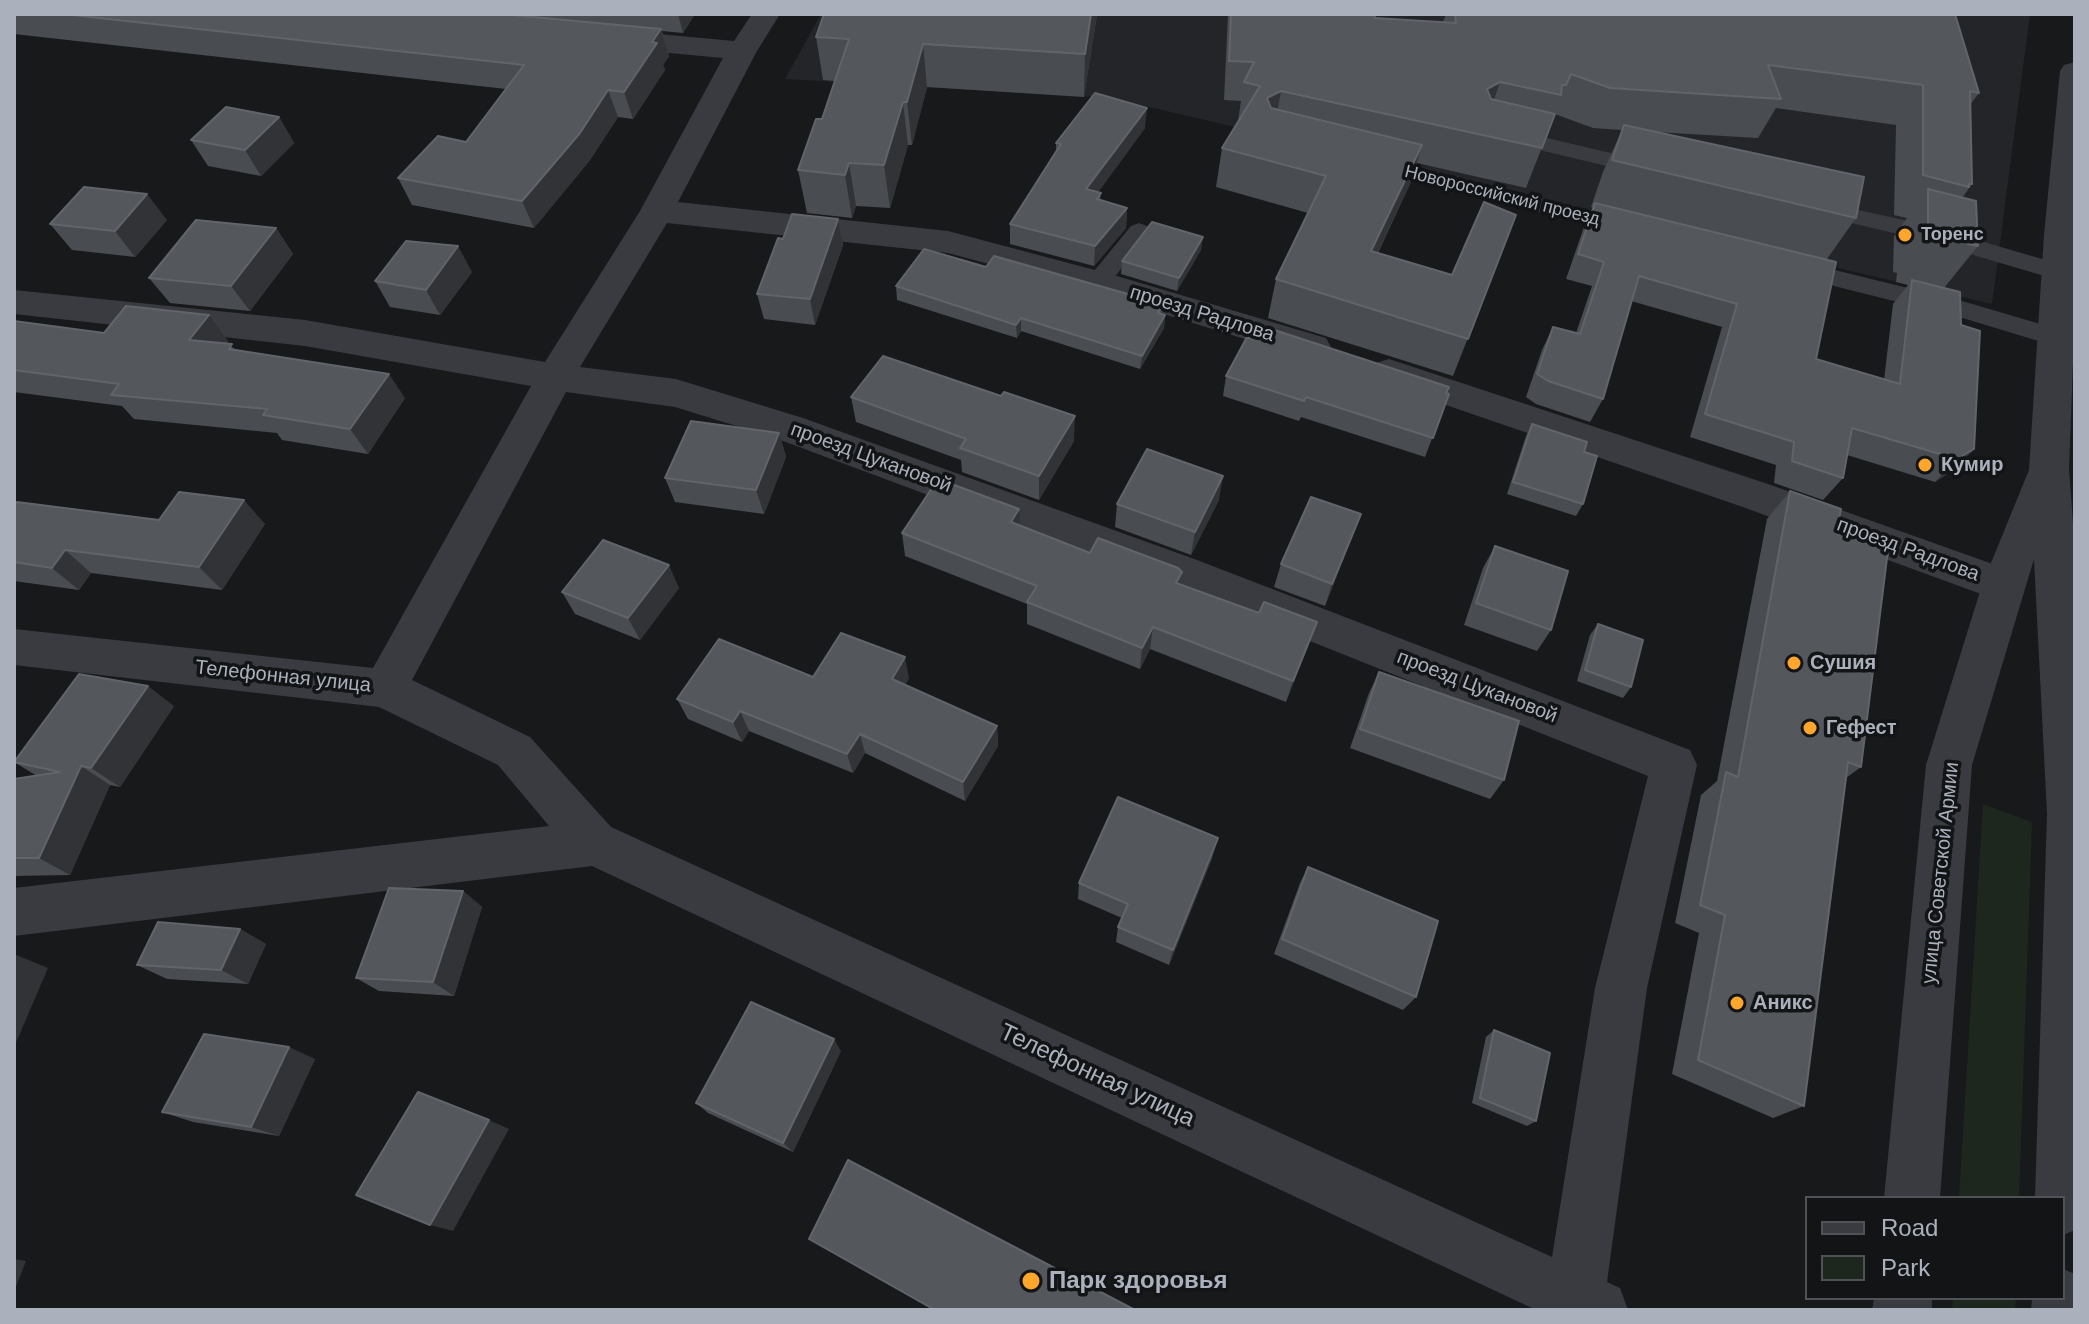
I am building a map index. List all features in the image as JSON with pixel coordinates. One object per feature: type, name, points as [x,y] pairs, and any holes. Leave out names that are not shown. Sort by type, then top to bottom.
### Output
[{"type":"street","points":[[385,688],[555,377],[657,211],[742,51],[766,14]]},
{"type":"street","points":[[584,36],[742,51]]},
{"type":"street","name":"улица Советской Армии","points":[[2063,1196],[2070,727],[2049,468],[2058,272],[2068,237],[2075,71]]},
{"type":"street","name":"проезд Радлова","points":[[657,211],[948,242],[1098,282],[1395,374],[1754,495],[2003,585]]},
{"type":"street","name":"проезд Цукановой","points":[[14,302],[305,333],[555,377],[676,393],[789,428],[1182,572],[1674,765],[1621,988],[1588,1304]]},
{"type":"street","name":"улица Советской Армии","points":[[1912,1196],[1949,765],[2003,585],[2049,468]]},
{"type":"street","name":"Телефонная улица","points":[[14,647],[385,688],[514,751],[594,843],[1588,1304]]},
{"type":"street","points":[[14,912],[594,843]]},
{"type":"lane","points":[[1486,131],[1673,174]]},
{"type":"lane","name":"Новороссийский проезд","points":[[1351,159],[1644,231]]},
{"type":"lane","points":[[1797,203],[1922,232],[2058,272]]},
{"type":"lane","points":[[1098,282],[1139,231]]},
{"type":"lane","points":[[1768,262],[1969,311],[2055,337]]},
{"type":"shaded area","points":[[821,14],[2030,14],[1992,304],[1111,98],[785,79]]},
{"type":"green space","points":[[1983,804],[2032,822],[2019,1196],[1959,1196]]},
{"type":"green space","points":[[1953,1300],[2016,1300],[2015,1310],[1952,1310]]},
{"type":"building","points":[[63,14],[501,14],[661,29],[652,42],[657,43],[624,92],[608,90],[580,133],[522,201],[398,178],[438,136],[466,142],[524,65]]},
{"type":"building","points":[[824,14],[1091,14],[1085,54],[923,44],[907,102],[903,102],[884,165],[849,163],[845,175],[798,170],[816,119],[822,119],[849,39],[816,37]]},
{"type":"building","points":[[1231,14],[1374,14],[1375,18],[1456,23],[1455,14],[1955,14],[1979,93],[1970,91],[1972,184],[1969,187],[1923,175],[1923,85],[1768,65],[1781,99],[1610,88],[1571,74],[1566,85],[1562,85],[1561,95],[1500,82],[1487,89],[1491,99],[1555,114],[1542,148],[1281,91],[1267,98],[1271,108],[1422,145],[1371,251],[1452,275],[1484,202],[1516,215],[1468,339],[1276,279],[1326,176],[1222,148],[1260,86],[1244,82],[1254,62],[1229,61]]},
{"type":"building","points":[[1095,93],[1147,108],[1086,189],[1101,193],[1097,199],[1127,208],[1095,246],[1010,224],[1061,144],[1056,143]]},
{"type":"building","points":[[226,107],[279,117],[245,150],[191,140]]},
{"type":"building","points":[[1624,125],[1864,177],[1856,218],[1612,160]]},
{"type":"building","points":[[84,187],[147,194],[115,231],[50,224]]},
{"type":"building","points":[[1928,189],[1976,201],[1978,246],[1931,236]]},
{"type":"building","points":[[1595,203],[1836,262],[1816,359],[1900,384],[1912,280],[1960,292],[1961,325],[1980,331],[1974,449],[1957,459],[1852,428],[1843,478],[1792,461],[1794,442],[1705,414],[1737,304],[1639,276],[1603,399],[1548,381],[1537,374],[1553,327],[1580,334],[1604,262],[1578,254]]},
{"type":"building","points":[[792,214],[838,219],[810,299],[757,294],[778,238],[783,239]]},
{"type":"building","points":[[196,220],[276,228],[231,286],[149,278]]},
{"type":"building","points":[[1152,222],[1203,237],[1179,278],[1122,261]]},
{"type":"building","points":[[406,241],[458,246],[426,290],[375,281]]},
{"type":"building","points":[[924,249],[986,267],[994,256],[1163,304],[1158,313],[1165,315],[1142,356],[1021,318],[1016,325],[896,286]]},
{"type":"building","points":[[126,306],[209,315],[189,340],[232,344],[229,349],[389,374],[350,429],[263,415],[267,409],[111,395],[119,384],[14,370],[14,321],[104,333]]},
{"type":"building","points":[[1259,325],[1449,387],[1433,438],[1306,397],[1304,401],[1226,376],[1247,337],[1252,339]]},
{"type":"building","points":[[883,356],[1001,396],[1004,392],[1075,416],[1039,476],[960,448],[966,439],[851,397]]},
{"type":"building","points":[[691,421],[779,433],[756,490],[665,478]]},
{"type":"building","points":[[1532,424],[1587,442],[1584,452],[1597,456],[1583,504],[1513,482]]},
{"type":"building","points":[[1147,449],[1223,476],[1195,532],[1117,504]]},
{"type":"building","points":[[938,479],[1019,509],[1011,522],[1090,553],[1098,538],[1178,568],[1182,572],[1176,583],[1259,613],[1264,602],[1317,622],[1293,681],[1153,627],[1142,648],[1027,602],[1037,586],[902,533]]},
{"type":"building","points":[[1790,491],[1841,509],[1836,533],[1888,550],[1861,767],[1848,762],[1804,1106],[1698,1060],[1725,915],[1700,905],[1726,772],[1738,777]]},
{"type":"building","points":[[179,492],[244,500],[199,567],[65,550],[52,568],[14,562],[14,505],[17,502],[159,520]]},
{"type":"building","points":[[1311,497],[1361,514],[1332,584],[1281,564]]},
{"type":"building","points":[[603,540],[669,565],[628,618],[562,592]]},
{"type":"building","points":[[1495,546],[1568,571],[1551,630],[1476,603]]},
{"type":"building","points":[[1598,624],[1643,640],[1631,687],[1585,670]]},
{"type":"building","points":[[841,633],[905,657],[892,679],[997,726],[963,782],[860,734],[847,754],[740,711],[733,722],[677,699],[719,639],[813,677]]},
{"type":"building","points":[[1379,672],[1519,721],[1504,780],[1360,729]]},
{"type":"building","points":[[79,674],[148,686],[91,768],[81,766],[39,858],[14,858],[14,779],[60,772],[14,762]]},
{"type":"building","points":[[1118,797],[1218,838],[1173,950],[1118,927],[1128,904],[1079,883]]},
{"type":"building","points":[[1308,867],[1438,921],[1416,997],[1282,939]]},
{"type":"building","points":[[389,888],[463,891],[433,982],[356,978]]},
{"type":"building","points":[[158,922],[240,929],[221,970],[137,965]]},
{"type":"building","points":[[751,1002],[834,1039],[783,1143],[696,1103]]},
{"type":"building","points":[[1494,1030],[1550,1053],[1536,1121],[1480,1098]]},
{"type":"building","points":[[204,1034],[289,1047],[251,1127],[162,1112]]},
{"type":"building","points":[[418,1092],[489,1120],[430,1225],[356,1195]]},
{"type":"building","points":[[848,1160],[1135,1310],[935,1310],[809,1239]]},
{"type":"place","name":"Торенс","points":[[1905,235]]},
{"type":"place","name":"Кумир","points":[[1925,465]]},
{"type":"place","name":"Сушия","points":[[1794,663]]},
{"type":"place","name":"Гефест","points":[[1810,728]]},
{"type":"place","name":"Аникс","points":[[1737,1003]]},
{"type":"place","name":"Парк здоровья","points":[[1031,1281]]}]
